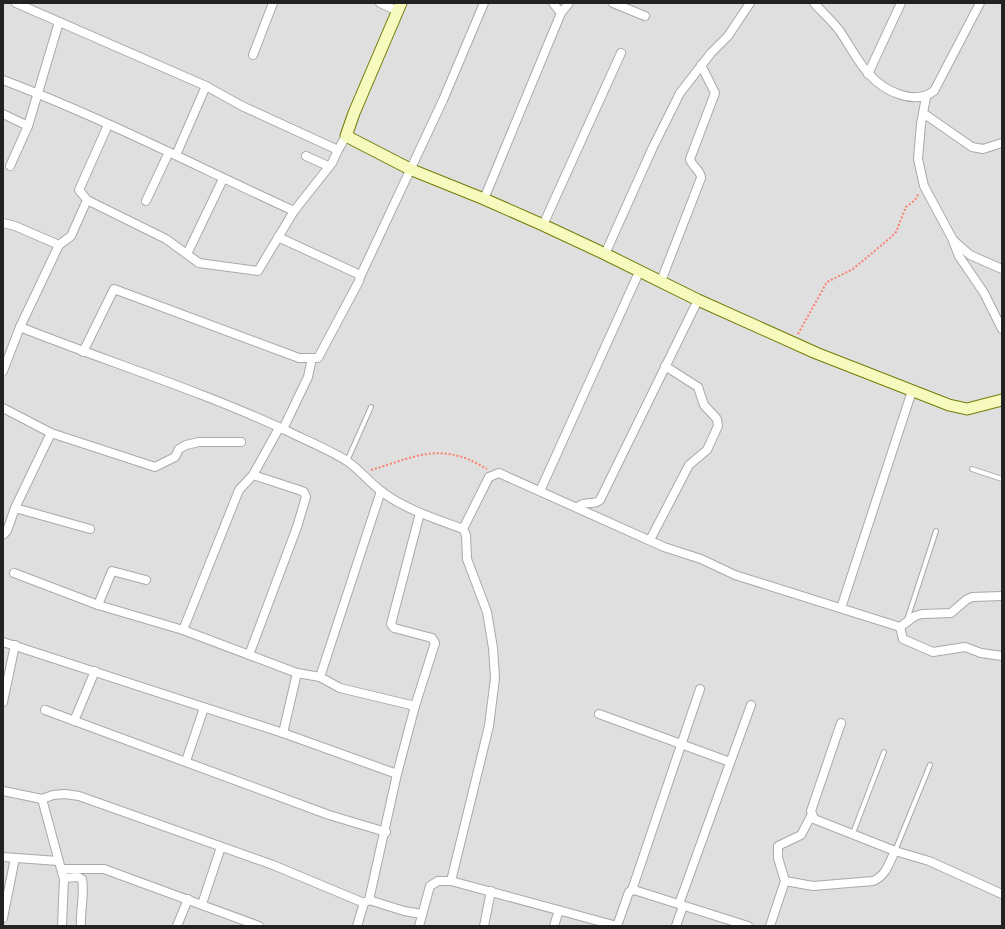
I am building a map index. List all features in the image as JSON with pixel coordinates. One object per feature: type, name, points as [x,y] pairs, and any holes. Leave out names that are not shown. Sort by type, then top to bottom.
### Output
[{"type":"main road","points":[[399,7],[354,113],[346,136],[412,170],[543,225],[640,270],[698,300],[793,343],[912,391],[949,405],[967,409],[1002,400]]},
{"type":"street","points":[[16,3],[206,86],[242,106],[338,150]]},
{"type":"street","points":[[253,55],[273,3]]},
{"type":"street","points":[[380,3],[399,7]]},
{"type":"street","points":[[83,352],[114,289],[299,358],[318,358],[359,281],[412,170],[467,46],[484,3]]},
{"type":"street","points":[[553,3],[561,13]]},
{"type":"street","points":[[484,199],[521,106],[561,13],[569,3]]},
{"type":"street","points":[[613,3],[645,16]]},
{"type":"street","points":[[605,254],[653,147],[680,92],[701,65],[728,36],[750,3]]},
{"type":"street","points":[[814,3],[838,29],[868,74],[878,83],[898,94],[915,98],[926,97],[934,91],[980,3]]},
{"type":"street","points":[[868,74],[901,3]]},
{"type":"street","points":[[10,166],[28,126],[60,22]]},
{"type":"street","points":[[543,225],[621,53]]},
{"type":"street","points":[[661,281],[701,178],[699,172],[691,163],[690,159],[715,93],[701,65]]},
{"type":"street","points":[[3,80],[38,93],[294,211]]},
{"type":"street","points":[[146,202],[206,86]]},
{"type":"street","points":[[926,97],[918,160],[924,186],[953,240],[955,248],[984,293],[1002,329]]},
{"type":"street","points":[[923,113],[972,147],[983,149],[1002,143]]},
{"type":"street","points":[[3,114],[28,126]]},
{"type":"street","points":[[108,125],[79,190],[87,200],[166,239],[198,263],[258,272],[294,211],[328,166],[346,136]]},
{"type":"street","points":[[306,156],[328,166]]},
{"type":"street","points":[[187,254],[223,178]]},
{"type":"street","points":[[3,371],[20,327],[59,245],[70,236],[87,200]]},
{"type":"street","points":[[3,223],[15,226],[59,245]]},
{"type":"street","points":[[278,237],[358,274],[360,277]]},
{"type":"street","points":[[953,240],[970,255],[1002,269]]},
{"type":"street","points":[[540,490],[640,270]]},
{"type":"street","points":[[578,507],[583,504],[595,504],[600,500],[698,300]]},
{"type":"street","points":[[20,327],[83,352],[161,379],[281,429],[347,461],[362,472],[381,492],[420,513],[463,529],[466,535],[467,560],[487,612],[493,648],[495,678],[489,726],[451,881]]},
{"type":"street","points":[[184,630],[239,490],[253,475],[281,429],[308,377],[312,358]]},
{"type":"street","points":[[650,540],[689,464],[707,450],[718,426],[716,419],[704,405],[698,387],[665,366]]},
{"type":"street","points":[[841,608],[912,391]]},
{"type":"street","points":[[3,408],[52,433],[155,467],[175,457],[180,449],[186,445],[199,442],[241,442]]},
{"type":"street","points":[[3,535],[52,433]]},
{"type":"street","points":[[463,529],[489,477],[493,474],[499,473],[650,540],[716,565],[735,575],[841,608],[903,625]]},
{"type":"street","points":[[249,655],[297,527],[306,497],[304,492],[253,475]]},
{"type":"street","points":[[320,677],[381,492]]},
{"type":"street","points":[[15,508],[90,529]]},
{"type":"street","points":[[357,926],[367,901],[386,832],[397,774],[415,706],[435,640],[394,628],[391,624],[420,513]]},
{"type":"street","points":[[98,605],[110,572],[112,571],[146,580]]},
{"type":"street","points":[[14,573],[98,605],[184,630],[297,673],[320,677],[340,688],[415,706]]},
{"type":"street","points":[[903,625],[915,616],[922,614],[951,613],[966,600],[972,597],[1002,596]]},
{"type":"street","points":[[903,625],[903,639],[933,652],[965,647],[981,653],[1002,656]]},
{"type":"street","points":[[3,642],[283,733],[397,774]]},
{"type":"street","points":[[3,702],[15,645]]},
{"type":"street","points":[[74,721],[95,671]]},
{"type":"street","points":[[283,733],[297,673]]},
{"type":"street","points":[[419,926],[430,886],[438,881],[451,881],[617,926],[629,892],[632,890],[700,689]]},
{"type":"street","points":[[676,926],[681,905],[751,705]]},
{"type":"street","points":[[186,761],[204,708]]},
{"type":"street","points":[[45,710],[329,815],[386,832]]},
{"type":"street","points":[[599,714],[730,762]]},
{"type":"street","points":[[770,926],[785,881],[778,858],[778,846],[801,835],[811,816],[811,811],[841,723]]},
{"type":"street","points":[[3,791],[42,799],[53,795],[65,794],[80,796],[273,865],[367,901],[404,911],[422,914]]},
{"type":"street","points":[[42,799],[59,865],[64,878],[62,926]]},
{"type":"street","points":[[811,816],[820,822],[939,866],[1002,894]]},
{"type":"street","points":[[202,904],[221,847]]},
{"type":"street","points":[[785,881],[813,886],[873,881],[884,874],[896,851]]},
{"type":"street","points":[[3,857],[59,865],[104,869],[202,904],[250,924],[259,926]]},
{"type":"street","points":[[3,918],[15,858]]},
{"type":"street","points":[[64,878],[78,877],[82,879],[83,885],[80,926]]},
{"type":"street","points":[[632,890],[736,924],[748,926]]},
{"type":"street","points":[[484,926],[491,891]]},
{"type":"street","points":[[177,926],[188,899]]},
{"type":"street","points":[[554,926],[559,910]]},
{"type":"lane","points":[[347,461],[372,407]]},
{"type":"lane","points":[[972,469],[1002,479]]},
{"type":"lane","points":[[903,625],[936,531]]},
{"type":"lane","points":[[853,833],[884,752]]},
{"type":"lane","points":[[896,851],[930,765]]},
{"type":"path","points":[[793,343],[822,286],[826,282],[853,269],[890,238],[896,232],[904,211],[915,200],[924,186]]},
{"type":"path","points":[[362,472],[402,461],[417,454],[439,453],[459,456],[488,469],[493,474]]},
{"type":"shaded area","points":[[3,3],[1002,3],[1002,926],[3,926]]}]
